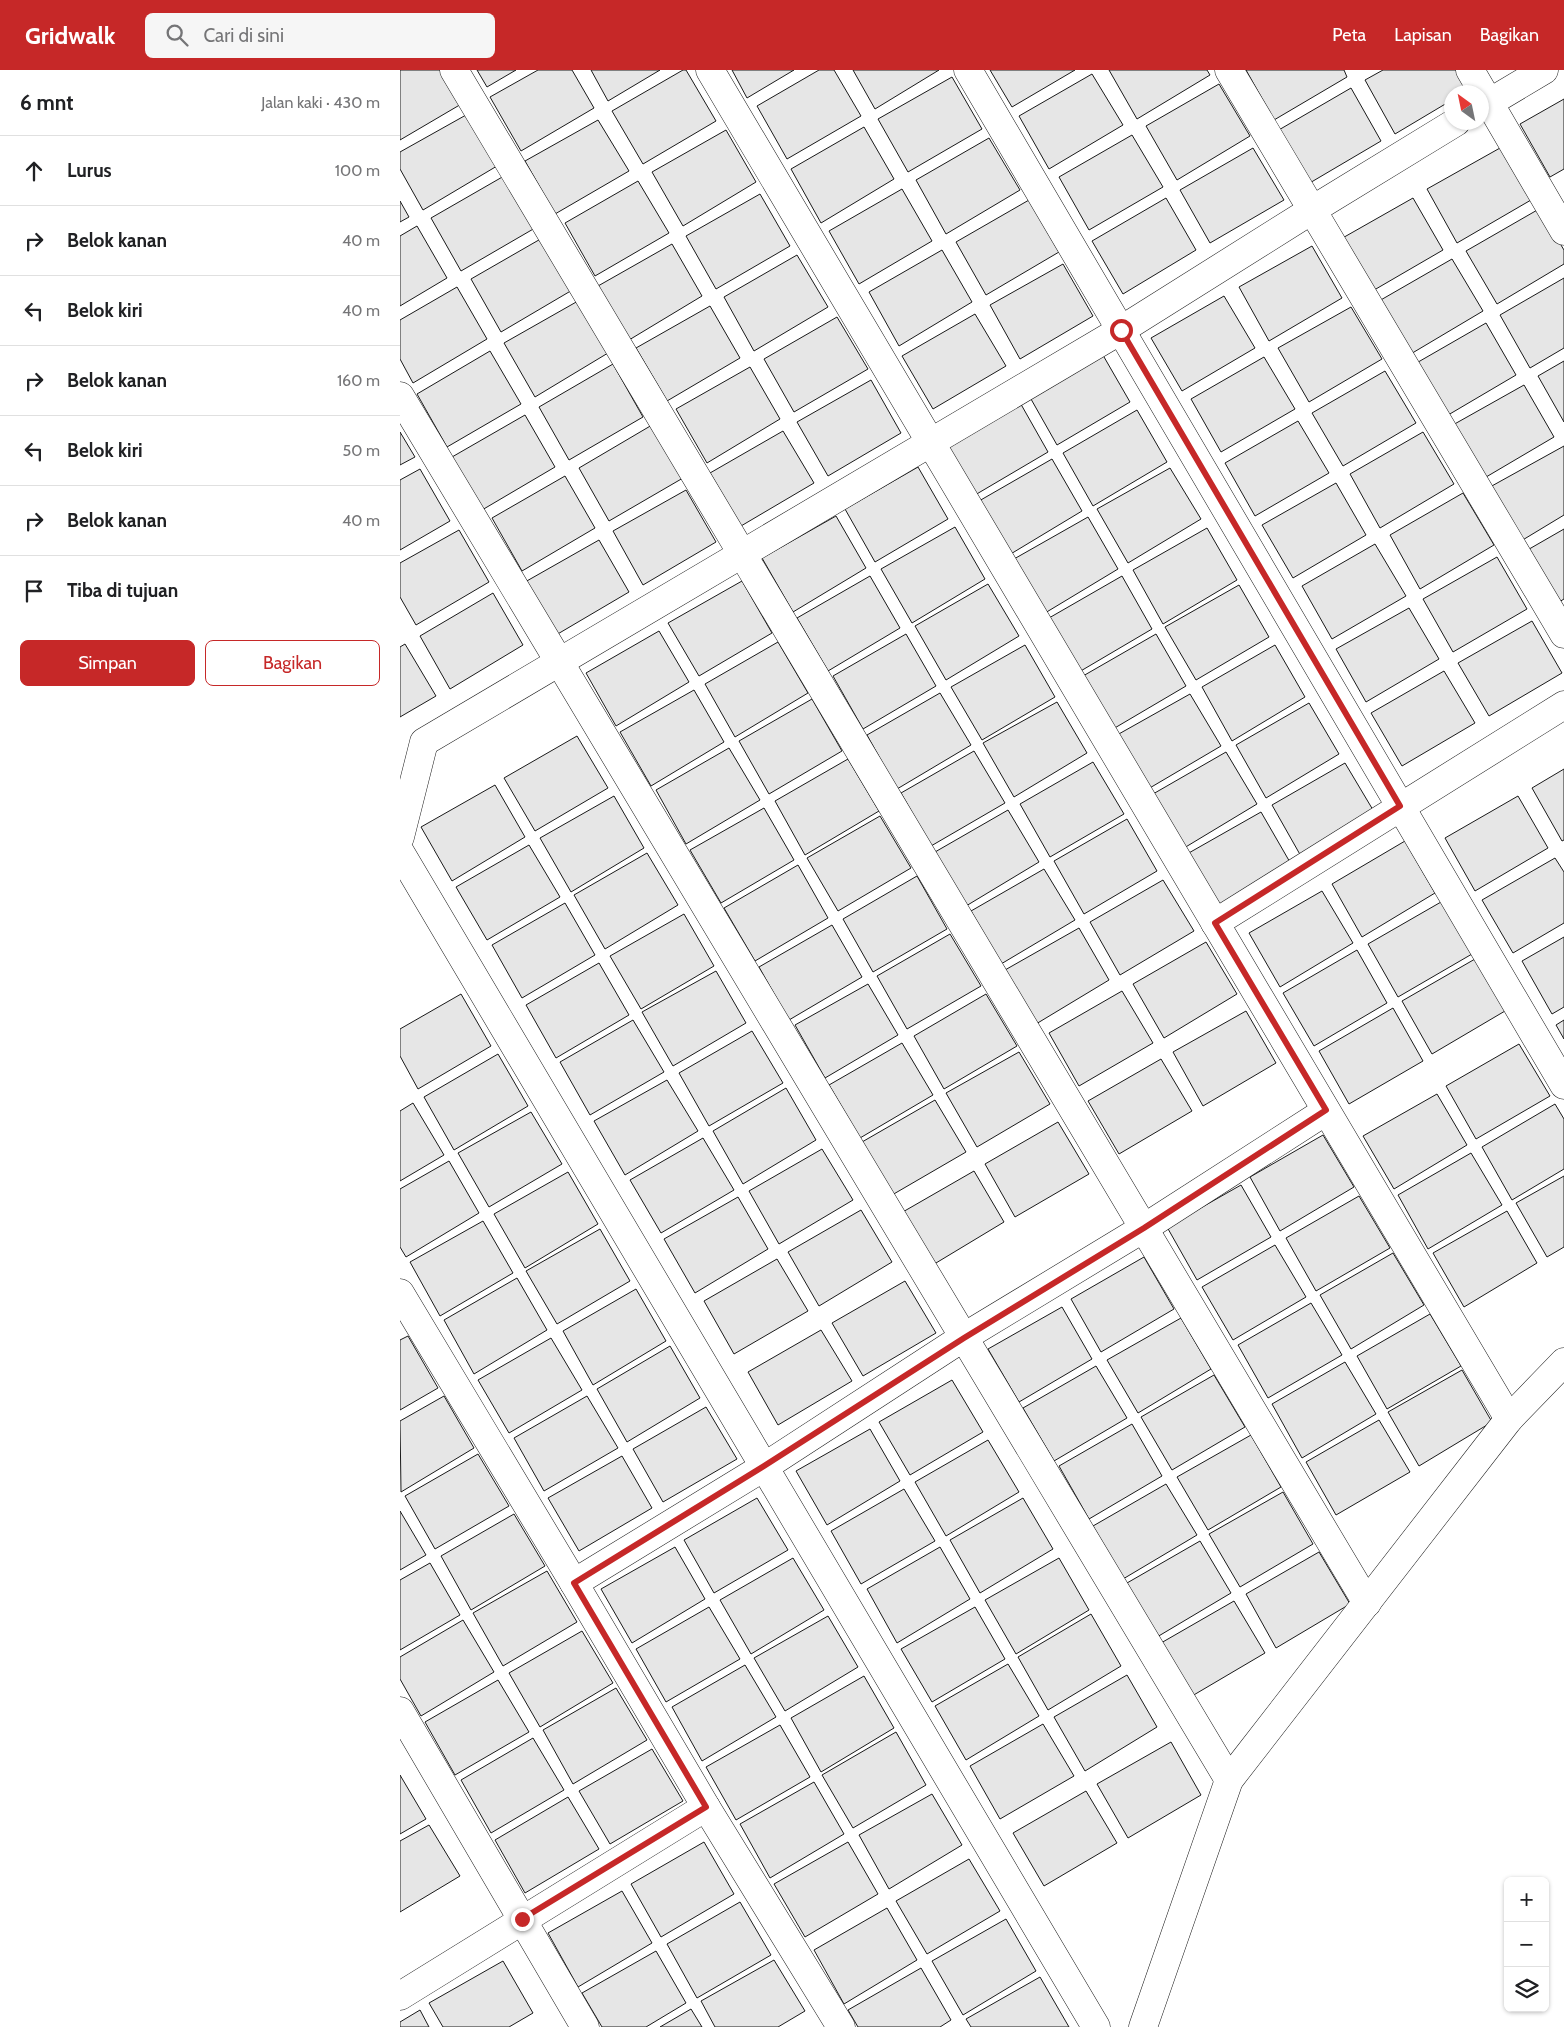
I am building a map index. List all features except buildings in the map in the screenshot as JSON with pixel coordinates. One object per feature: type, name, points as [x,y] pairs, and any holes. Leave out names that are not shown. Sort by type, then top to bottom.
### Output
[{"type":"street","points":[[454,70],[1367,1603]]},
{"type":"street","points":[[710,70],[1509,1419]]},
{"type":"street","points":[[968,70],[1564,1085]]},
{"type":"street","points":[[1229,70],[1564,634]]},
{"type":"street","points":[[1470,70],[1476,85]]},
{"type":"street","points":[[1489,103],[1544,70]]},
{"type":"street","points":[[1489,111],[1564,231]]},
{"type":"street","points":[[400,837],[424,742],[1121,330],[1444,129]]},
{"type":"street","points":[[400,396],[1229,1780]]},
{"type":"street","points":[[1215,923],[1564,705]]},
{"type":"street","points":[[400,852],[1096,2027]]},
{"type":"street","points":[[574,1583],[764,1466],[964,1338],[1144,1228],[1326,1110]]},
{"type":"street","points":[[400,1293],[706,1807],[841,2027]]},
{"type":"street","points":[[1143,2027],[1229,1780],[1509,1419],[1564,1362]]},
{"type":"street","points":[[400,1711],[585,2027]]},
{"type":"street","points":[[400,1996],[706,1807]]},
{"type":"route","points":[[522,1919],[706,1807],[574,1583],[764,1466],[964,1338],[1144,1228],[1326,1110],[1215,923],[1400,806],[1121,330]]}]
